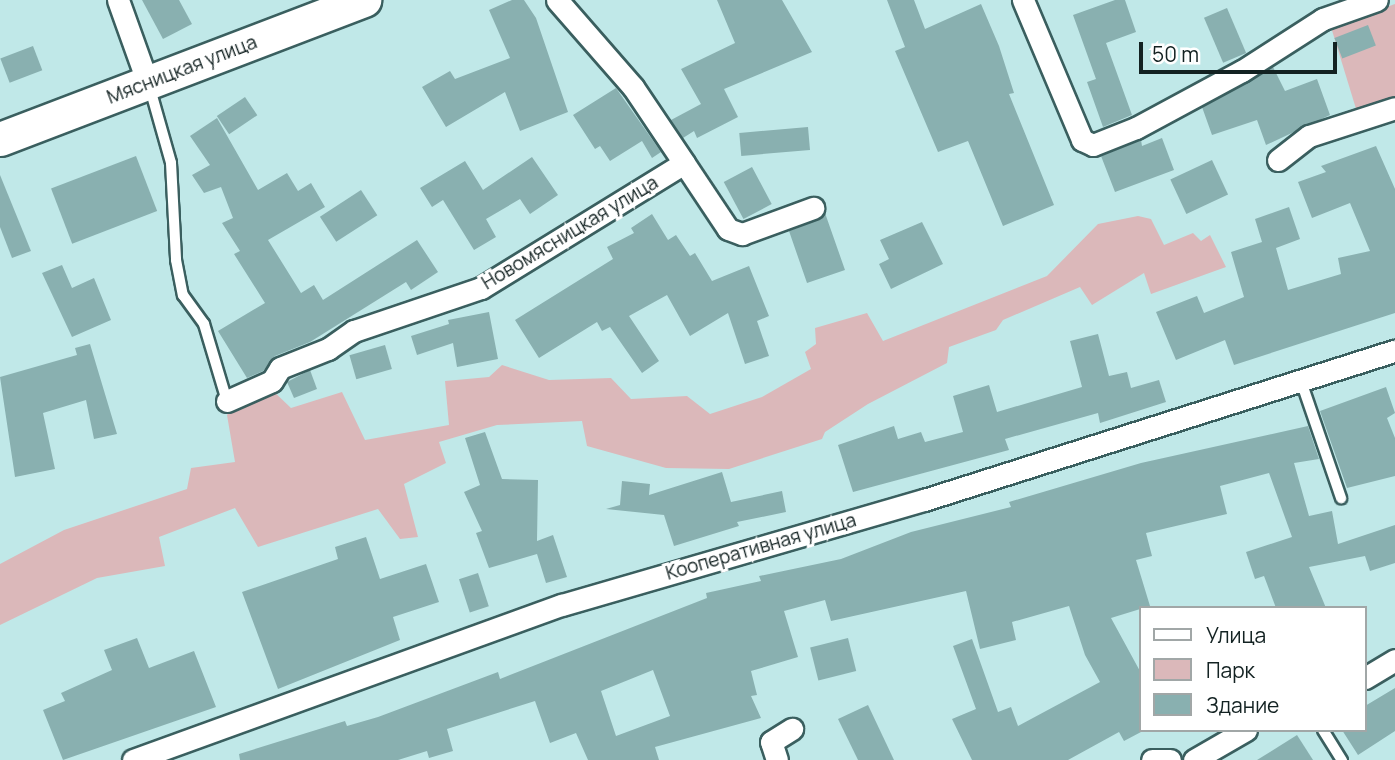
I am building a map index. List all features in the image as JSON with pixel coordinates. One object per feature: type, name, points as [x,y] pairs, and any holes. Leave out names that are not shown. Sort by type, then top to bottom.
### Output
[{"type":"main road","name":"Мясницкая улица","points":[[0,139],[364,0]]},
{"type":"street","points":[[118,0],[148,84]]},
{"type":"street","points":[[557,0],[633,87],[728,229],[741,234],[813,208]]},
{"type":"street","points":[[1023,0],[1082,140],[1093,145],[1136,128],[1242,71],[1323,19],[1377,0]]},
{"type":"street","points":[[1278,160],[1309,136],[1395,108]]},
{"type":"street","name":"Новомясницкая улица","points":[[227,401],[272,381],[281,368],[328,349],[354,331],[481,288],[684,163]]},
{"type":"street","name":"Кооперативная улица","points":[[133,760],[562,605],[924,500],[1395,351]]},
{"type":"street","points":[[1367,677],[1395,660]]},
{"type":"street","points":[[778,760],[771,742],[792,729]]},
{"type":"street","points":[[1194,760],[1243,732]]},
{"type":"street","points":[[1152,760],[1170,760]]},
{"type":"lane","points":[[148,84],[171,163],[176,260],[183,295],[204,324],[227,401]]},
{"type":"lane","points":[[1301,381],[1341,498]]},
{"type":"lane","points":[[1324,732],[1342,760]]},
{"type":"green space","points":[[1395,4],[1395,102],[1357,112],[1331,27]]},
{"type":"green space","points":[[1138,216],[1151,219],[1164,245],[1193,233],[1201,241],[1210,235],[1226,267],[1151,294],[1144,273],[1092,305],[1080,287],[1003,320],[996,330],[949,347],[947,363],[868,404],[825,432],[822,439],[729,469],[666,468],[587,446],[582,421],[497,425],[439,442],[446,463],[404,484],[418,537],[400,539],[378,509],[258,547],[235,508],[159,537],[165,566],[97,578],[0,625],[0,564],[64,530],[187,489],[191,468],[235,462],[227,415],[237,403],[269,387],[291,408],[342,392],[365,440],[449,425],[445,381],[489,377],[502,365],[549,380],[611,378],[631,399],[687,396],[710,414],[762,397],[811,369],[805,352],[816,344],[815,328],[867,313],[883,341],[1047,276],[1098,224]]},
{"type":"building","points":[[142,0],[179,0],[192,24],[163,39]]},
{"type":"building","points":[[512,0],[524,0],[536,18],[568,112],[520,131],[505,92],[446,127],[422,87],[450,71],[455,79],[510,58],[489,10]]},
{"type":"building","points":[[717,0],[782,0],[812,52],[724,89],[738,117],[697,138],[694,131],[683,138],[671,120],[701,104],[681,69],[735,43]]},
{"type":"building","points":[[887,0],[914,0],[925,29],[981,4],[999,46],[1014,93],[1009,94],[1054,205],[1003,226],[968,141],[938,152],[895,51],[905,47]]},
{"type":"building","points":[[1115,0],[1125,0],[1136,32],[1106,43],[1132,115],[1103,127],[1087,82],[1096,79],[1073,15]]},
{"type":"building","points":[[1227,8],[1246,53],[1223,63],[1204,18]]},
{"type":"building","points":[[1368,25],[1376,46],[1342,58],[1334,38]]},
{"type":"building","points":[[33,46],[42,70],[10,83],[0,59]]},
{"type":"building","points":[[1273,67],[1285,91],[1317,79],[1330,115],[1266,145],[1257,120],[1212,135],[1202,107]]},
{"type":"building","points":[[616,88],[661,152],[652,158],[642,141],[610,161],[600,146],[595,149],[573,115]]},
{"type":"building","points":[[245,97],[257,115],[229,134],[217,116]]},
{"type":"building","points":[[217,118],[258,190],[287,173],[298,191],[311,183],[325,207],[268,240],[301,293],[314,285],[323,300],[417,240],[438,272],[411,290],[406,282],[310,342],[275,356],[263,371],[247,378],[218,331],[265,303],[234,254],[240,251],[222,223],[233,218],[221,187],[204,193],[192,175],[210,165],[190,136]]},
{"type":"building","points":[[808,127],[810,150],[741,156],[739,133]]},
{"type":"building","points":[[1162,138],[1174,170],[1115,192],[1101,156],[1141,140],[1142,146]]},
{"type":"building","points":[[1376,146],[1395,189],[1395,313],[1234,365],[1225,340],[1176,360],[1156,312],[1197,296],[1204,313],[1244,297],[1231,252],[1262,242],[1255,219],[1289,207],[1300,239],[1276,248],[1288,290],[1341,274],[1338,258],[1370,251],[1350,203],[1312,218],[1298,182],[1326,172],[1321,166]]},
{"type":"building","points":[[136,156],[157,211],[72,244],[51,189]]},
{"type":"building","points":[[532,157],[558,195],[530,214],[520,199],[486,219],[496,237],[474,250],[443,200],[432,207],[420,188],[465,161],[483,190]]},
{"type":"building","points":[[1212,160],[1228,194],[1186,214],[1170,179]]},
{"type":"building","points":[[752,167],[772,204],[743,219],[724,182]]},
{"type":"building","points":[[0,175],[31,251],[12,258],[0,227]]},
{"type":"building","points":[[361,190],[377,215],[336,242],[320,217]]},
{"type":"building","points":[[825,213],[845,270],[807,283],[789,231],[818,220]]},
{"type":"building","points":[[652,214],[668,240],[676,235],[690,256],[695,253],[712,281],[749,266],[769,316],[757,321],[769,356],[745,364],[728,313],[690,336],[667,295],[629,316],[659,361],[642,373],[610,327],[602,331],[597,322],[539,358],[515,320],[613,259],[607,247],[634,233],[631,228]]},
{"type":"building","points":[[922,222],[943,264],[891,289],[879,264],[889,259],[880,240]]},
{"type":"building","points":[[62,265],[72,288],[94,278],[111,320],[72,337],[42,273]]},
{"type":"building","points":[[489,312],[498,359],[457,367],[453,343],[417,355],[411,336],[449,324],[448,320]]},
{"type":"building","points":[[1098,334],[1109,376],[1127,372],[1131,388],[1159,380],[1166,402],[1100,423],[1098,413],[1005,439],[1009,450],[853,492],[838,445],[894,426],[898,439],[921,432],[925,442],[963,432],[953,396],[989,385],[997,412],[1082,387],[1070,341]]},
{"type":"building","points":[[90,344],[117,434],[94,439],[86,400],[43,413],[55,469],[15,477],[0,377],[77,355],[75,348]]},
{"type":"building","points":[[385,345],[392,369],[356,379],[349,355]]},
{"type":"building","points":[[310,370],[317,389],[294,398],[287,382]]},
{"type":"building","points":[[1386,387],[1395,413],[1387,418],[1395,438],[1395,476],[1347,488],[1320,411]]},
{"type":"building","points":[[1308,426],[1319,459],[1294,463],[1309,516],[1332,511],[1338,544],[1395,525],[1395,563],[1370,571],[1365,556],[1309,567],[1325,606],[1275,606],[1264,576],[1255,579],[1246,552],[1292,537],[1269,473],[1220,486],[1227,514],[1146,533],[1152,556],[1136,560],[1150,606],[1140,606],[1140,609],[1111,618],[1140,671],[1141,732],[1124,741],[1119,732],[1068,760],[972,760],[952,719],[976,709],[953,646],[972,639],[998,712],[1011,707],[1018,726],[1100,682],[1085,655],[1069,606],[1012,622],[1016,640],[980,649],[966,591],[831,621],[825,600],[784,611],[798,657],[751,671],[757,695],[751,696],[761,718],[655,747],[659,760],[588,760],[576,733],[550,743],[535,701],[447,729],[453,751],[429,758],[427,751],[398,760],[240,760],[239,754],[345,721],[347,726],[378,717],[498,672],[500,679],[707,598],[706,593],[761,581],[759,576],[841,559],[911,532],[1011,507],[1009,502],[1141,463]],"holes":[[[653,670],[670,716],[616,736],[601,691]]]},
{"type":"building","points":[[485,432],[502,479],[538,480],[537,541],[553,535],[567,577],[546,583],[537,554],[489,568],[476,533],[482,531],[464,492],[480,485],[465,438]]},
{"type":"building","points":[[722,472],[731,502],[782,491],[786,512],[737,522],[739,526],[674,546],[664,515],[606,509],[620,505],[622,481],[650,484],[649,495]]},
{"type":"building","points":[[366,537],[380,579],[426,564],[439,602],[393,617],[400,640],[278,689],[242,592],[338,559],[335,547]]},
{"type":"building","points":[[478,573],[489,606],[470,612],[459,579]]},
{"type":"building","points":[[137,638],[149,668],[194,651],[216,707],[63,760],[43,710],[65,701],[61,693],[112,670],[104,650]]},
{"type":"building","points":[[848,638],[856,671],[818,680],[810,647]]},
{"type":"building","points":[[1395,688],[1395,731],[1358,755],[1343,732],[1367,732],[1367,705]]},
{"type":"building","points":[[868,705],[894,760],[858,760],[838,719]]},
{"type":"building","points":[[1297,735],[1313,760],[1257,760]]}]
